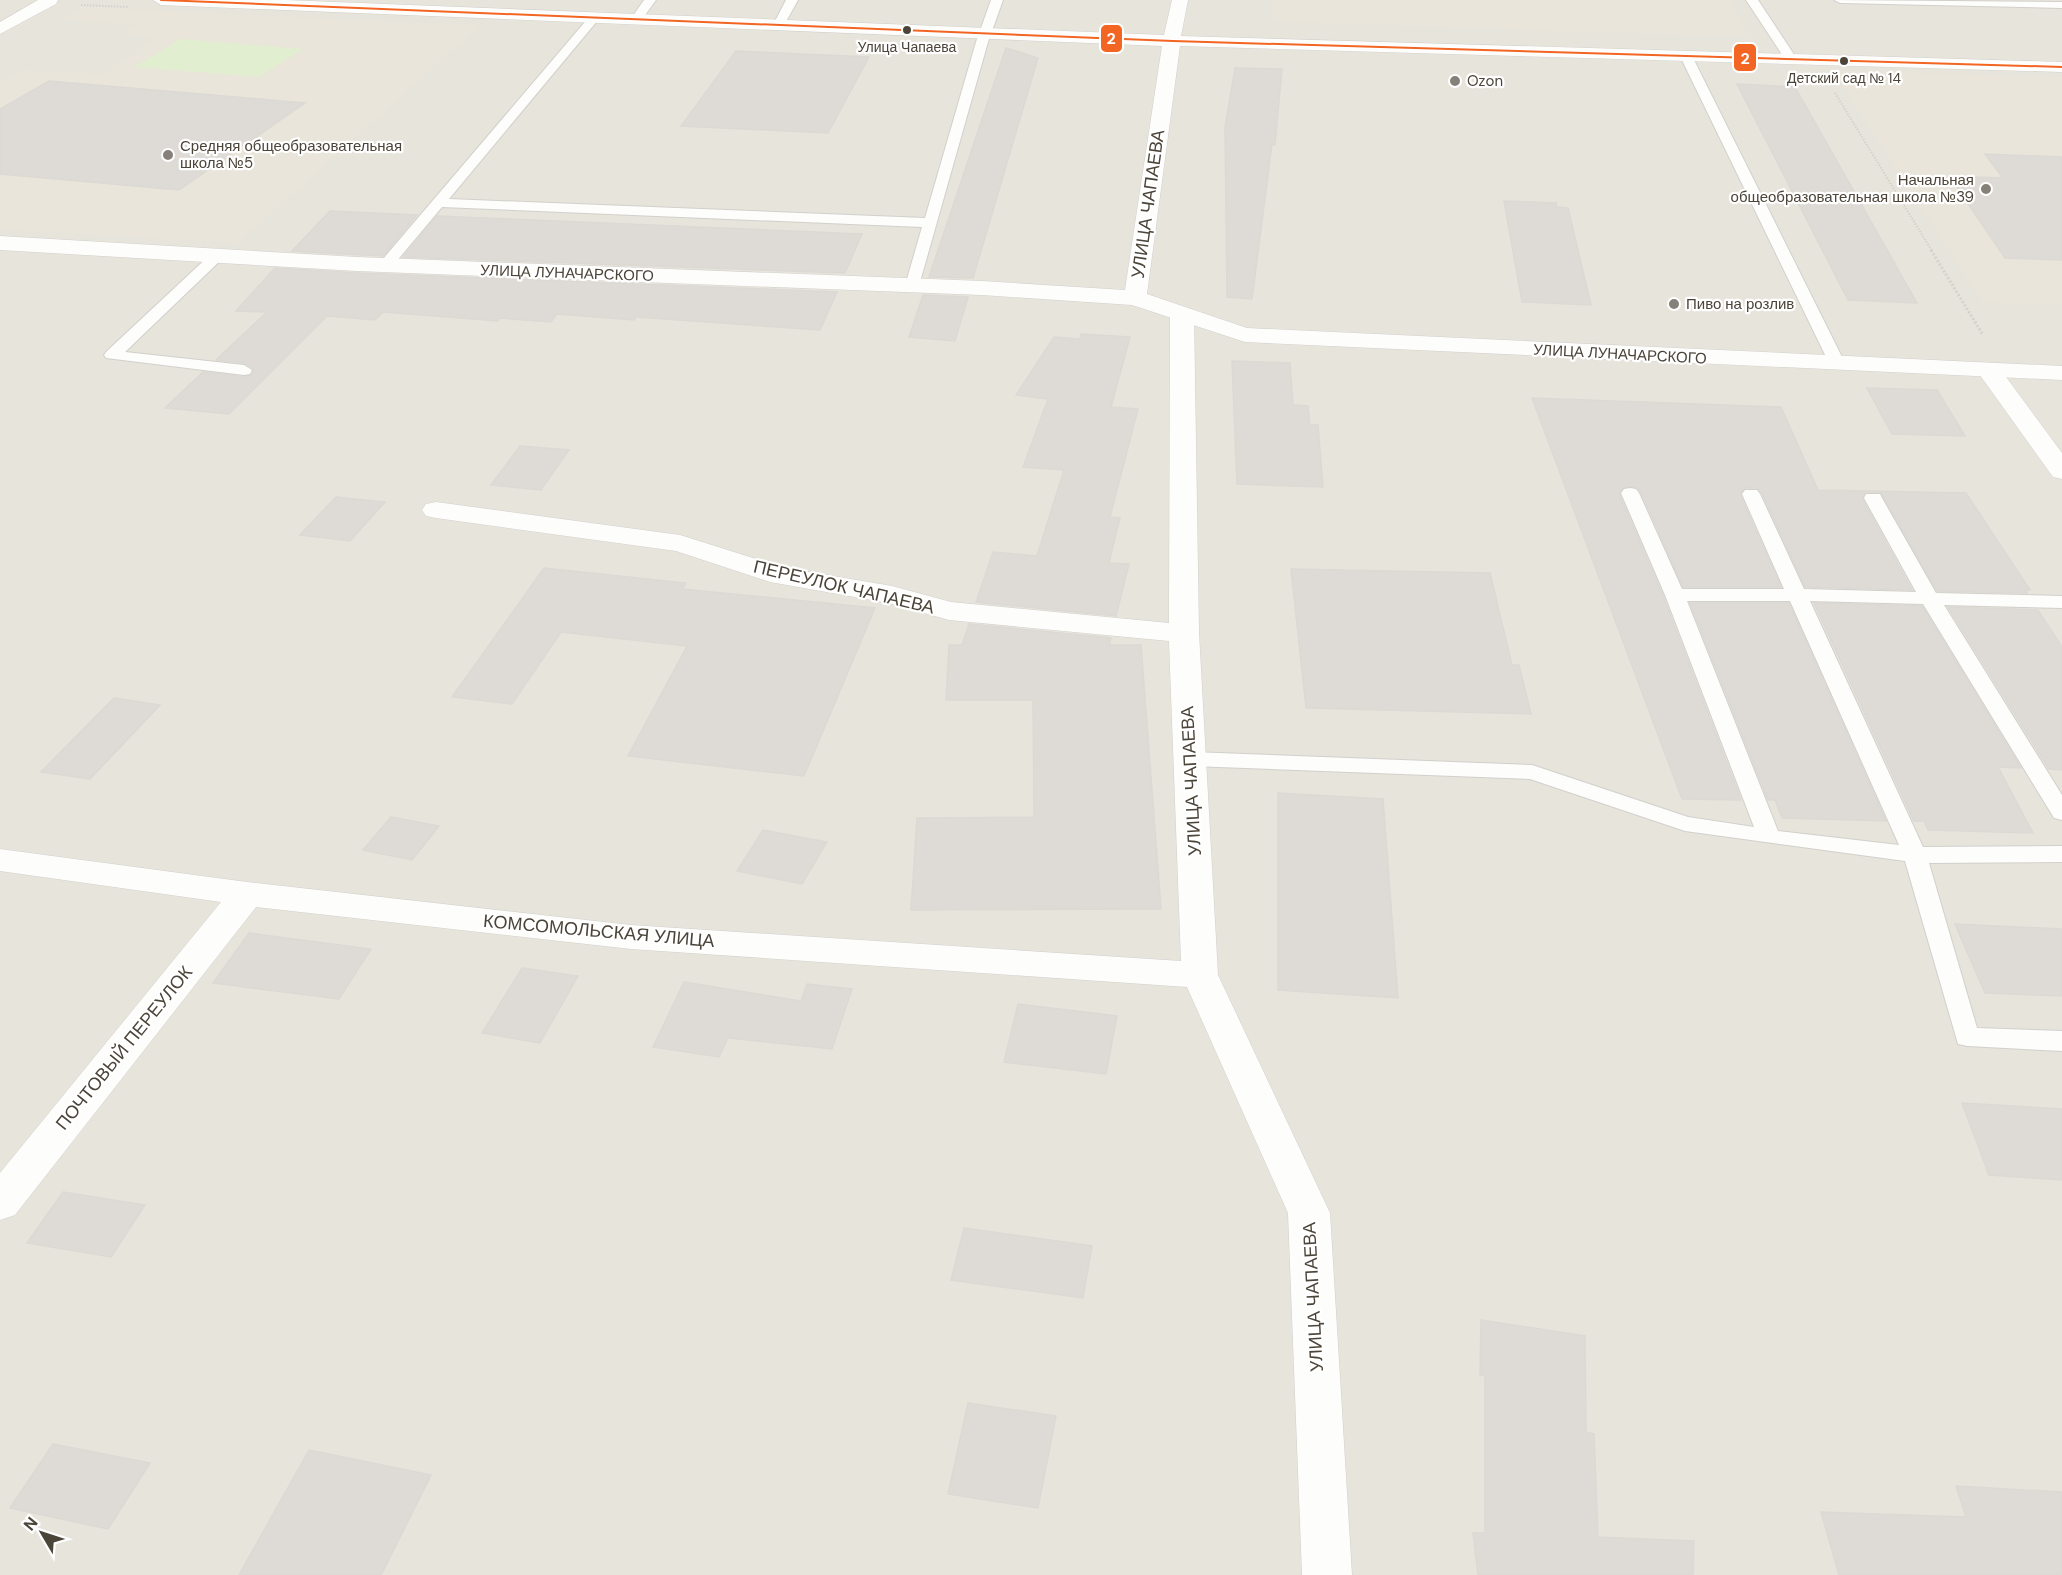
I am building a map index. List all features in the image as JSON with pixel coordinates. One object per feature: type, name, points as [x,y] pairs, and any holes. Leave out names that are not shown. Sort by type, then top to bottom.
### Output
[{"type":"street","points":[[0,29],[50,0]]},
{"type":"street","points":[[161,0],[1173,41],[2062,67]]},
{"type":"street","name":"УЛИЦА ЧАПАЕВА","points":[[1180,0],[1167,65],[1135,298],[1182,315],[1184,633],[1200,975],[1309,1213],[1327,1575]]},
{"type":"street","name":"УЛИЦА ЛУНАЧАРСКОГО","points":[[0,243],[386,266],[913,286],[1135,298]]},
{"type":"street","name":"УЛИЦА ЛУНАЧАРСКОГО","points":[[1182,315],[1245,335],[2062,373]]},
{"type":"street","points":[[1997,371],[2062,471]]},
{"type":"street","name":"ПЕРЕУЛОК ЧАПАЕВА","points":[[436,510],[680,543],[780,576],[892,595],[949,611],[1184,633]]},
{"type":"street","name":"КОМСОМОЛЬСКАЯ УЛИЦА","points":[[0,860],[247,894],[631,937],[1200,975]]},
{"type":"street","name":"ПОЧТОВЫЙ ПЕРЕУЛОК","points":[[0,1203],[247,894]]},
{"type":"lane","points":[[636,20],[650,0]]},
{"type":"lane","points":[[779,25],[792,0]]},
{"type":"lane","points":[[913,286],[984,33],[997,0]]},
{"type":"lane","points":[[1752,0],[1791,59]]},
{"type":"lane","points":[[1831,0],[2062,5]]},
{"type":"lane","points":[[386,266],[594,18]]},
{"type":"lane","points":[[1686,56],[1837,363]]},
{"type":"lane","points":[[438,203],[931,223]]},
{"type":"lane","points":[[217,256],[112,355],[244,370]]},
{"type":"lane","points":[[1630,493],[1675,595],[1769,837]]},
{"type":"lane","points":[[1750,494],[1915,855],[1967,1037],[2062,1041]]},
{"type":"lane","points":[[1873,498],[1930,599],[2062,813]]},
{"type":"lane","points":[[1675,595],[1797,595],[2062,602]]},
{"type":"lane","points":[[1191,759],[1532,772],[1686,824],[1769,837],[1915,855],[2062,854]]},
{"type":"path","points":[[1815,60],[1997,371]]},
{"type":"shaded area","points":[[0,0],[2062,0],[2062,1575],[0,1575]]},
{"type":"shaded area","points":[[1272,0],[1731,0],[1750,37],[1272,21]]},
{"type":"shaded area","name":"Средняя общеобразовательная школа №5","points":[[82,7],[479,26],[238,243],[0,229],[0,81],[22,70],[103,74],[158,37],[122,34],[136,24],[60,20]]},
{"type":"shaded area","name":"Начальная общеобразовательная школа №39","points":[[1833,71],[2062,77],[2062,305],[1983,302]]},
{"type":"green space","points":[[181,39],[303,49],[259,77],[134,67]]},
{"type":"building","points":[[1006,48],[1038,58],[973,278],[929,277]]},
{"type":"building","points":[[736,51],[869,57],[828,133],[681,126]]},
{"type":"building","points":[[1235,68],[1282,69],[1275,145],[1272,144],[1252,299],[1227,297],[1225,127]]},
{"type":"building","points":[[49,81],[305,103],[179,190],[0,174],[0,109]]},
{"type":"building","points":[[1737,84],[1795,87],[1917,303],[1848,300]]},
{"type":"building","points":[[1985,154],[2062,157],[2062,260],[2005,258],[1949,176],[2003,178]]},
{"type":"building","points":[[1504,201],[1556,203],[1557,207],[1568,208],[1591,305],[1522,302]]},
{"type":"building","points":[[330,211],[417,215],[383,256],[292,251]]},
{"type":"building","points":[[437,216],[862,234],[845,273],[403,257]]},
{"type":"building","points":[[275,268],[837,292],[820,330],[636,317],[634,320],[557,314],[551,322],[500,318],[498,321],[383,312],[375,320],[327,316],[229,414],[165,408],[203,372],[244,377],[252,375],[254,369],[245,363],[216,360],[267,312],[236,311]]},
{"type":"building","points":[[923,295],[968,297],[955,341],[909,337]]},
{"type":"building","points":[[1081,334],[1130,337],[1111,407],[1138,409],[1110,517],[1120,518],[1109,563],[1129,564],[1116,616],[976,602],[993,552],[1037,556],[1064,470],[1023,467],[1048,399],[1016,395],[1054,337],[1080,339]]},
{"type":"building","points":[[1232,361],[1290,363],[1293,405],[1308,406],[1310,425],[1318,425],[1323,487],[1237,484]]},
{"type":"building","points":[[1867,388],[1937,390],[1965,436],[1892,434]]},
{"type":"building","points":[[1532,398],[1781,407],[1818,490],[1966,493],[2030,590],[2026,590],[2027,593],[1937,591],[1880,492],[1866,492],[1862,499],[1912,590],[1805,587],[1762,493],[1757,488],[1745,488],[1740,495],[1781,587],[1683,587],[1641,492],[1636,487],[1624,487],[1619,494],[1663,596],[1741,800],[1682,799]]},
{"type":"building","points":[[520,446],[569,450],[541,490],[491,485]]},
{"type":"building","points":[[336,497],[385,502],[350,541],[300,535]]},
{"type":"building","points":[[544,568],[686,583],[682,589],[875,608],[804,776],[628,756],[687,646],[561,632],[512,704],[452,697]]},
{"type":"building","points":[[1291,569],[1490,573],[1512,665],[1519,665],[1531,714],[1306,708]]},
{"type":"building","points":[[1690,603],[1789,603],[1886,821],[1782,818],[1775,800],[1768,800]]},
{"type":"building","points":[[1814,603],[1922,606],[2021,768],[1998,767],[2033,833],[1928,830],[1924,821],[1914,821]]},
{"type":"building","points":[[1948,607],[2038,610],[2062,647],[2062,770],[2049,769]]},
{"type":"building","points":[[969,624],[1111,638],[1109,645],[1141,645],[1161,909],[911,910],[917,818],[1034,817],[1033,700],[946,700],[949,645],[962,645]]},
{"type":"building","points":[[114,698],[160,705],[90,779],[41,772]]},
{"type":"building","points":[[1278,793],[1383,799],[1398,998],[1278,990]]},
{"type":"building","points":[[391,817],[439,826],[412,860],[363,850]]},
{"type":"building","points":[[763,830],[827,842],[802,884],[737,871]]},
{"type":"building","points":[[1955,924],[2062,929],[2062,996],[1985,993]]},
{"type":"building","points":[[249,933],[371,949],[339,999],[213,983]]},
{"type":"building","points":[[522,968],[578,976],[540,1043],[482,1033]]},
{"type":"building","points":[[684,982],[801,1001],[807,984],[852,989],[832,1049],[728,1038],[719,1057],[653,1047]]},
{"type":"building","points":[[1018,1004],[1117,1016],[1106,1074],[1004,1062]]},
{"type":"building","points":[[1962,1103],[2062,1109],[2062,1180],[1989,1175]]},
{"type":"building","points":[[63,1192],[145,1205],[111,1257],[27,1243]]},
{"type":"building","points":[[964,1228],[1092,1246],[1083,1298],[951,1280]]},
{"type":"building","points":[[1481,1320],[1585,1336],[1586,1432],[1594,1434],[1598,1537],[1694,1541],[1693,1575],[1478,1575],[1473,1533],[1485,1533],[1485,1376],[1480,1375]]},
{"type":"building","points":[[968,1403],[1056,1416],[1038,1508],[948,1494]]},
{"type":"building","points":[[53,1444],[150,1463],[108,1529],[10,1508]]},
{"type":"building","points":[[309,1450],[431,1475],[381,1575],[239,1575]]},
{"type":"building","points":[[1956,1486],[2062,1492],[2062,1575],[1839,1575],[1821,1512],[1966,1517]]},
{"type":"transit line","name":"2","points":[[161,0],[1173,41],[2062,67]]},
{"type":"place","name":"Улица Чапаева","points":[[907,30]]},
{"type":"place","name":"Детский сад № 14","points":[[1844,61]]},
{"type":"place","name":"Ozon","points":[[1455,81]]},
{"type":"place","name":"Средняя общеобразовательная школа №5","points":[[168,155]]},
{"type":"place","name":"Начальная общеобразовательная школа №39","points":[[1986,189]]},
{"type":"place","name":"Пиво на розлив","points":[[1674,304]]}]
